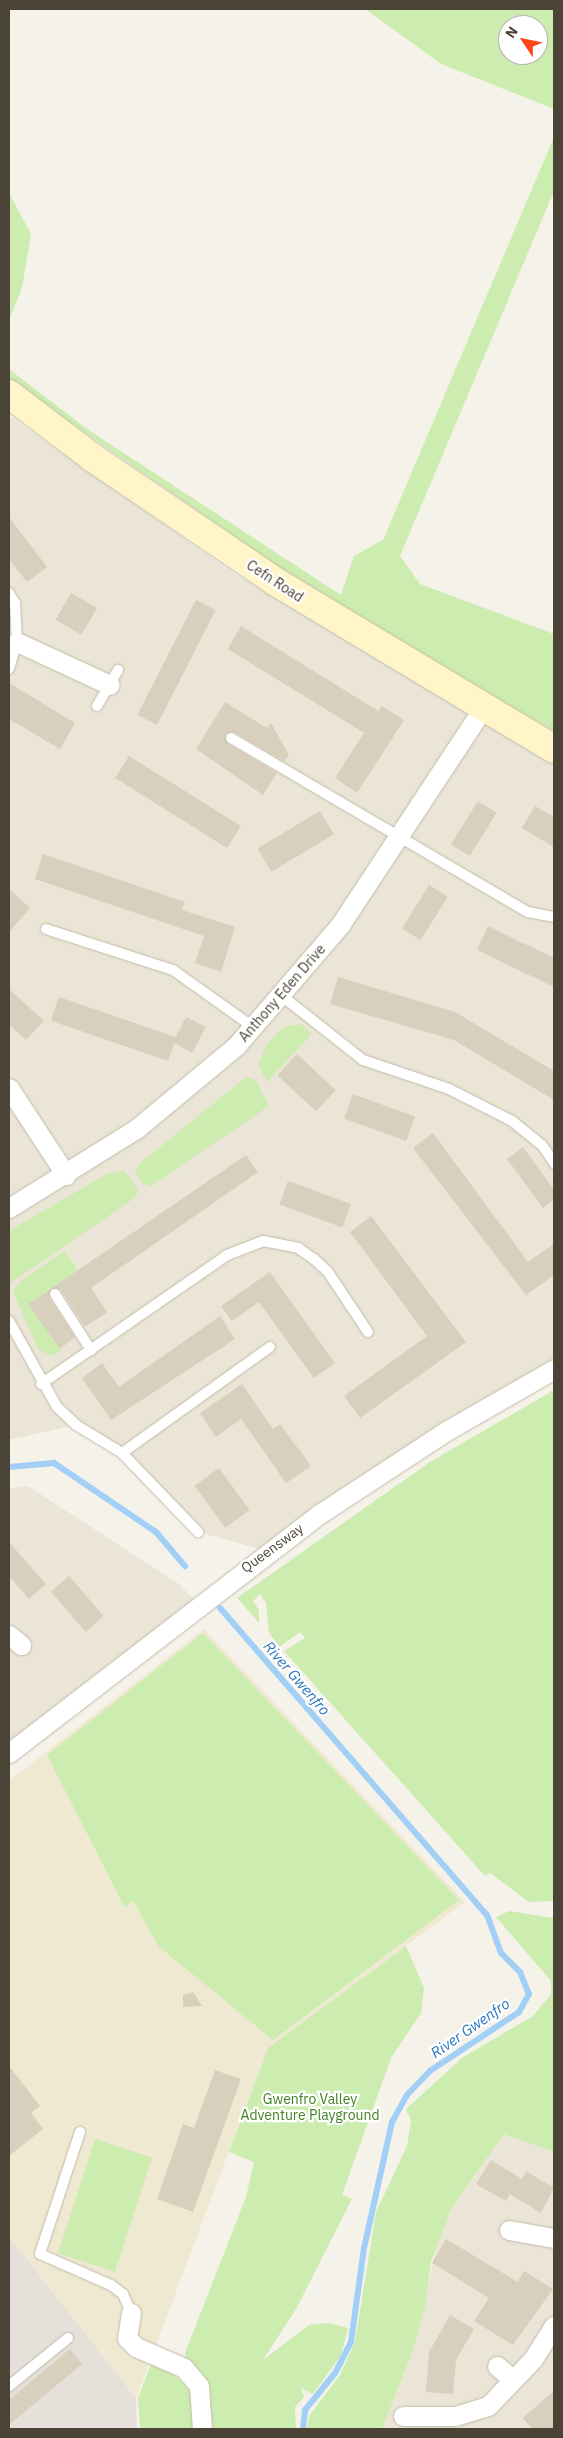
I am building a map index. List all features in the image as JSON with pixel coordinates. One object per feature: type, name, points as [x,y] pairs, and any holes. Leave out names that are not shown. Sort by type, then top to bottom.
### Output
[{"type":"street","name":"Cefn Road","points":[[9,394],[93,458],[276,582],[554,749]]},
{"type":"street","points":[[17,642],[114,677]]},
{"type":"street","name":"Anthony Eden Drive","points":[[9,1208],[66,1175],[170,1104],[253,1027],[282,996],[340,925],[400,838],[483,708]]},
{"type":"street","points":[[9,1088],[66,1175]]},
{"type":"street","name":"Queensway","points":[[9,1753],[329,1507],[440,1434],[554,1369]]},
{"type":"street","points":[[509,2230],[554,2238]]},
{"type":"street","points":[[132,2313],[127,2338],[136,2347],[184,2368],[199,2386],[202,2429]]},
{"type":"street","points":[[404,2416],[455,2416],[488,2406],[533,2360],[554,2326]]},
{"type":"street","points":[[497,2366],[513,2380]]},
{"type":"lane","points":[[9,593],[15,603],[17,642],[9,669]]},
{"type":"lane","points":[[97,706],[114,677]]},
{"type":"lane","points":[[231,738],[528,912],[554,917]]},
{"type":"lane","points":[[46,928],[173,970],[253,1027]]},
{"type":"lane","points":[[282,996],[363,1060],[449,1089],[512,1121],[542,1145],[554,1163]]},
{"type":"lane","points":[[41,1384],[227,1255],[262,1241],[298,1248],[314,1259],[328,1272],[368,1332]]},
{"type":"lane","points":[[54,1294],[91,1350]]},
{"type":"lane","points":[[9,1321],[41,1384],[76,1425],[122,1453],[198,1532]]},
{"type":"lane","points":[[122,1453],[270,1347]]},
{"type":"lane","points":[[80,2132],[40,2254],[111,2285],[123,2294],[132,2313]]},
{"type":"lane","points":[[9,2386],[68,2338]]},
{"type":"shaded area","points":[[9,416],[236,575],[554,749],[554,1369],[267,1551],[198,1532],[122,1453],[76,1425],[9,1440]]},
{"type":"shaded area","points":[[28,1486],[179,1584],[198,1604],[9,1754],[9,1488]]},
{"type":"shaded area","points":[[204,1629],[465,1902],[268,2048],[136,2398],[9,2236],[9,1781]]},
{"type":"shaded area","points":[[504,2134],[554,2152],[554,2429],[382,2429],[411,2356],[438,2240],[451,2209]]},
{"type":"shaded area","points":[[9,2236],[136,2398],[137,2429],[9,2429]]},
{"type":"green space","points":[[365,9],[554,9],[554,109],[441,64]]},
{"type":"green space","points":[[554,137],[554,191],[400,556],[420,584],[554,634],[554,731],[342,611],[9,380],[9,369],[87,429],[341,595],[354,556],[383,540]]},
{"type":"green space","points":[[9,193],[31,234],[22,288],[9,320]]},
{"type":"green space","points":[[300,1024],[312,1034],[267,1082],[258,1065],[267,1044],[284,1027]]},
{"type":"green space","points":[[246,1077],[256,1080],[269,1106],[151,1186],[142,1183],[135,1172],[138,1165]]},
{"type":"green space","points":[[124,1170],[138,1190],[136,1197],[9,1284],[9,1231],[107,1174]]},
{"type":"green space","points":[[64,1251],[78,1270],[28,1304],[61,1351],[51,1356],[38,1349],[13,1292],[20,1282]]},
{"type":"green space","points":[[554,1390],[554,1901],[529,1902],[490,1873],[485,1876],[284,1651],[305,1638],[300,1632],[279,1647],[269,1632],[266,1603],[260,1594],[253,1601],[259,1610],[259,1623],[237,1598],[430,1462]]},
{"type":"green space","points":[[203,1633],[459,1900],[273,2040],[158,1946],[133,1900],[125,1908],[47,1755]]},
{"type":"green space","points":[[509,1911],[554,1918],[554,2152],[504,2134],[451,2209],[431,2262],[425,2307],[411,2356],[382,2429],[307,2429],[309,2416],[340,2375],[355,2342],[376,2212],[407,2146],[411,2120],[406,2109],[462,2058],[533,2016],[551,1994],[551,1981],[496,1917]]},
{"type":"green space","name":"Gwenfro Valley Adventure Playground","points":[[406,1946],[424,1988],[421,2013],[391,2058],[342,2195],[352,2199],[296,2309],[263,2360],[309,2325],[329,2323],[348,2328],[341,2355],[313,2394],[301,2388],[304,2397],[295,2407],[296,2429],[213,2429],[207,2385],[186,2362],[185,2353],[246,2197],[254,2162],[229,2152],[268,2048]]},
{"type":"green space","points":[[95,2139],[152,2158],[115,2272],[58,2253]]},
{"type":"green space","points":[[151,2364],[171,2372],[190,2389],[197,2429],[140,2429],[138,2398]]},
{"type":"building","points":[[9,517],[47,567],[27,582],[9,559]]},
{"type":"building","points":[[71,593],[97,608],[81,635],[56,620]]},
{"type":"building","points":[[196,600],[216,610],[157,725],[137,715]]},
{"type":"building","points":[[241,626],[378,711],[382,706],[404,720],[357,793],[335,778],[364,733],[228,649]]},
{"type":"building","points":[[9,683],[75,723],[60,749],[9,719]]},
{"type":"building","points":[[225,702],[267,728],[271,723],[289,755],[284,761],[234,732],[225,734],[228,744],[277,773],[263,795],[196,749]]},
{"type":"building","points":[[129,756],[241,826],[227,848],[115,778]]},
{"type":"building","points":[[478,801],[497,813],[470,856],[451,844]]},
{"type":"building","points":[[535,806],[554,817],[554,847],[522,828]]},
{"type":"building","points":[[320,811],[334,834],[271,872],[257,849]]},
{"type":"building","points":[[43,854],[185,902],[182,910],[235,927],[221,972],[195,963],[204,936],[35,879]]},
{"type":"building","points":[[429,885],[448,897],[421,940],[402,928]]},
{"type":"building","points":[[9,889],[30,908],[9,932]]},
{"type":"building","points":[[488,926],[554,958],[554,987],[477,950]]},
{"type":"building","points":[[338,977],[455,1012],[554,1071],[554,1100],[454,1040],[330,1004]]},
{"type":"building","points":[[9,989],[44,1021],[26,1040],[9,1024]]},
{"type":"building","points":[[59,997],[176,1037],[168,1061],[51,1021]]},
{"type":"building","points":[[186,1017],[206,1027],[192,1053],[173,1043]]},
{"type":"building","points":[[297,1054],[336,1090],[316,1111],[277,1075]]},
{"type":"building","points":[[353,1094],[415,1117],[406,1141],[344,1118]]},
{"type":"building","points":[[433,1133],[528,1262],[554,1244],[554,1275],[526,1295],[413,1148]]},
{"type":"building","points":[[523,1147],[554,1190],[554,1200],[543,1208],[507,1159]]},
{"type":"building","points":[[246,1155],[258,1172],[91,1288],[107,1312],[85,1327],[61,1290],[52,1288]]},
{"type":"building","points":[[288,1181],[351,1204],[342,1227],[279,1204]]},
{"type":"building","points":[[371,1216],[466,1342],[360,1418],[344,1396],[427,1336],[350,1232]]},
{"type":"building","points":[[270,1272],[335,1363],[314,1378],[259,1302],[232,1321],[221,1306]]},
{"type":"building","points":[[51,1289],[49,1298],[75,1337],[60,1349],[28,1304]]},
{"type":"building","points":[[220,1316],[235,1339],[111,1420],[82,1378],[102,1363],[119,1387]]},
{"type":"building","points":[[242,1384],[273,1429],[280,1424],[311,1466],[286,1483],[241,1419],[216,1437],[200,1413]]},
{"type":"building","points":[[219,1468],[250,1510],[225,1528],[195,1486]]},
{"type":"building","points":[[9,1542],[46,1584],[29,1599],[9,1576]]},
{"type":"building","points":[[69,1576],[104,1616],[86,1632],[51,1592]]},
{"type":"building","points":[[193,1992],[202,2006],[183,2007],[183,1995]]},
{"type":"building","points":[[9,2066],[40,2106],[31,2113],[43,2129],[9,2156]]},
{"type":"building","points":[[215,2070],[241,2079],[193,2212],[157,2199],[183,2124],[194,2128]]},
{"type":"building","points":[[491,2160],[522,2179],[526,2171],[554,2188],[541,2213],[510,2194],[506,2201],[476,2184]]},
{"type":"building","points":[[446,2239],[518,2282],[524,2271],[553,2289],[513,2345],[474,2321],[489,2298],[432,2263]]},
{"type":"building","points":[[450,2315],[474,2329],[456,2360],[453,2394],[426,2392],[429,2352]]},
{"type":"building","points":[[70,2349],[82,2364],[9,2425],[9,2400]]},
{"type":"building","points":[[554,2391],[554,2429],[532,2429],[523,2418]]},
{"type":"waterway","name":"River Gwenfro","points":[[9,1467],[54,1463],[156,1532],[185,1566]]},
{"type":"waterway","name":"River Gwenfro","points":[[220,1608],[487,1915],[501,1953],[520,1972],[529,1994],[519,2012],[430,2071],[407,2095],[392,2122],[364,2248],[351,2342],[335,2373],[305,2410],[303,2429]]}]
